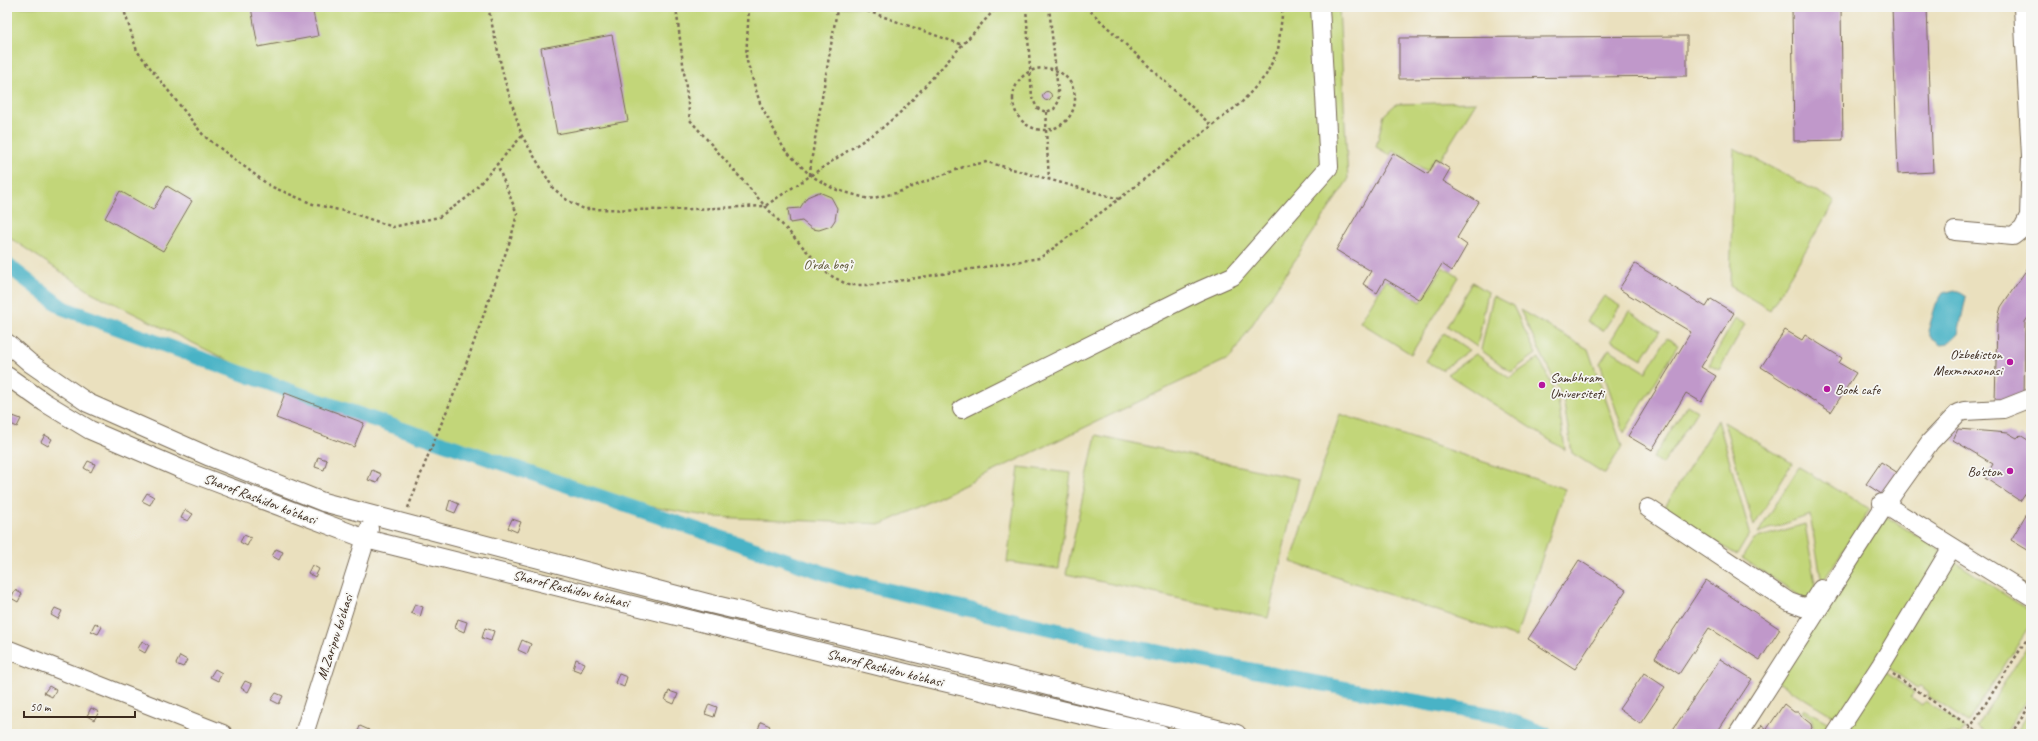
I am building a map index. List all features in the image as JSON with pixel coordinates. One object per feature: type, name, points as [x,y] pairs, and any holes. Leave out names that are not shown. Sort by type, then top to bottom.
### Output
[{"type":"street","points":[[962,409],[1198,291],[1233,276],[1329,167],[1320,7]]},
{"type":"street","points":[[1956,231],[2013,236],[2022,228],[2028,216],[2031,156],[2023,7]]},
{"type":"street","points":[[7,343],[30,363],[88,403],[210,457],[323,502],[707,603],[949,661],[1237,734]]},
{"type":"street","name":"Sharof Rashidov ko'chasi","points":[[7,376],[44,402],[90,430],[181,469],[366,539],[906,674],[1161,734]]},
{"type":"street","points":[[1648,508],[1789,602],[1803,607],[1811,605],[1881,502],[1930,442],[1958,413],[1964,411],[2003,409],[2031,398]]},
{"type":"street","points":[[1881,502],[2031,596]]},
{"type":"street","points":[[1738,734],[1881,502]]},
{"type":"street","name":"M.Zaripov ko'chasi","points":[[304,734],[374,516]]},
{"type":"street","points":[[1836,734],[1881,665],[1952,547]]},
{"type":"street","points":[[7,649],[223,734]]},
{"type":"path","points":[[123,7],[137,51],[204,136],[270,186],[313,204],[352,213],[393,227],[439,217],[468,197],[522,136]]},
{"type":"path","points":[[488,7],[504,78],[522,136],[553,188],[567,200],[584,209],[668,210],[765,206],[882,128],[903,110],[997,7]]},
{"type":"path","points":[[676,7],[690,120],[765,206],[828,274],[848,285],[873,285],[1040,258],[1120,199],[1242,102],[1266,75],[1278,50],[1283,7]]},
{"type":"path","points":[[749,7],[746,58],[760,103],[784,149],[810,175],[834,189],[869,199],[896,193],[966,166],[987,162],[1120,199]]},
{"type":"path","points":[[832,7],[837,10],[846,7]]},
{"type":"path","points":[[856,7],[963,45]]},
{"type":"path","points":[[1026,7],[1033,103],[1041,110],[1047,112],[1054,110],[1059,101],[1049,7]]},
{"type":"path","points":[[1086,7],[1212,126]]},
{"type":"path","points":[[810,175],[837,10]]},
{"type":"path","points":[[1045,67],[1055,68],[1071,81],[1075,91],[1076,101],[1068,119],[1061,126],[1046,130],[1032,127],[1023,122],[1016,113],[1013,103],[1014,92],[1018,82],[1031,71],[1045,67]]},
{"type":"path","points":[[1047,112],[1046,130],[1049,179]]},
{"type":"path","points":[[402,523],[429,452],[464,370],[511,238],[517,214],[497,164]]},
{"type":"path","points":[[1966,734],[2031,633]]},
{"type":"path","points":[[1881,665],[1981,734]]},
{"type":"path","points":[[2012,734],[2031,704]]},
{"type":"green space","name":"O’rda bog’i","points":[[7,7],[1339,7],[1348,180],[1230,358],[883,524],[712,517],[647,506],[265,379],[91,292],[7,236]]},
{"type":"green space","points":[[1476,102],[1440,160],[1435,158],[1427,171],[1393,150],[1390,155],[1376,147],[1384,115],[1396,104]]},
{"type":"green space","points":[[1734,148],[1835,201],[1770,310],[1730,286]]},
{"type":"green space","points":[[1443,267],[1459,277],[1411,354],[1360,322],[1386,280],[1421,302]]},
{"type":"green space","points":[[1472,282],[1488,292],[1477,347],[1447,326]]},
{"type":"green space","points":[[1493,296],[1513,306],[1536,354],[1511,372],[1481,350]]},
{"type":"green space","points":[[1604,296],[1620,306],[1603,331],[1587,321]]},
{"type":"green space","points":[[1520,310],[1588,349],[1622,446],[1605,474],[1572,453],[1563,398]]},
{"type":"green space","points":[[1629,311],[1660,331],[1642,359],[1611,340]]},
{"type":"green space","points":[[1735,319],[1745,324],[1719,370],[1709,365]]},
{"type":"green space","points":[[1444,333],[1469,350],[1442,370],[1426,361]]},
{"type":"green space","points":[[1667,338],[1678,345],[1624,433],[1600,363],[1609,349],[1646,372]]},
{"type":"green space","points":[[1476,354],[1509,378],[1539,358],[1558,399],[1565,450],[1447,374]]},
{"type":"green space","points":[[1687,405],[1697,411],[1663,464],[1653,458]]},
{"type":"green space","points":[[1340,414],[1565,489],[1516,637],[1291,562]]},
{"type":"green space","points":[[1718,420],[1750,533],[1737,555],[1663,510]]},
{"type":"green space","points":[[1724,422],[1792,463],[1754,526]]},
{"type":"green space","points":[[1096,435],[1299,479],[1268,618],[1066,574]]},
{"type":"green space","points":[[1019,467],[1071,473],[1059,569],[1007,562]]},
{"type":"green space","points":[[1799,467],[1870,509],[1822,583],[1810,515],[1758,533]]},
{"type":"green space","points":[[1876,510],[1944,553],[1838,719],[1771,678]]},
{"type":"green space","points":[[1805,524],[1816,590],[1809,602],[1742,558],[1754,539]]},
{"type":"green space","points":[[1953,560],[2031,612],[2031,624],[1968,722],[1928,696],[1929,693],[1919,686],[1917,688],[1885,665]]},
{"type":"green space","points":[[2031,641],[2031,694],[2005,734],[1987,734],[1976,727]]},
{"type":"green space","points":[[1882,670],[1914,692],[1911,697],[1922,705],[1925,701],[1965,728],[1960,734],[1841,734]]},
{"type":"green space","points":[[1804,709],[1829,723],[1822,734],[1814,730],[1811,718],[1802,712]]},
{"type":"green space","points":[[2031,710],[2031,734],[2015,734]]},
{"type":"water","points":[[1955,290],[1966,297],[1958,334],[1947,344],[1941,345],[1931,338],[1928,331],[1936,304],[1943,293]]},
{"type":"building","points":[[251,7],[312,7],[318,36],[258,47]]},
{"type":"building","points":[[1792,7],[1841,7],[1843,140],[1794,141]]},
{"type":"building","points":[[1892,7],[1927,7],[1933,172],[1898,174]]},
{"type":"building","points":[[612,35],[628,121],[557,134],[541,48]]},
{"type":"building","points":[[1687,36],[1687,76],[1399,79],[1399,38]]},
{"type":"building","points":[[1047,91],[1052,96],[1047,101],[1042,96]]},
{"type":"building","points":[[1393,153],[1428,174],[1436,160],[1450,169],[1443,181],[1479,202],[1457,238],[1467,245],[1452,271],[1442,264],[1420,300],[1385,279],[1377,293],[1363,284],[1371,271],[1336,250]]},
{"type":"building","points":[[167,186],[192,201],[163,251],[105,218],[120,191],[153,210]]},
{"type":"building","points":[[819,192],[831,197],[837,208],[835,220],[831,226],[819,230],[812,229],[802,221],[790,223],[788,209],[800,208],[807,197]]},
{"type":"building","name":"O'zbekiston Mexmonxonasi","points":[[2031,263],[2031,313],[2025,322],[2024,402],[1995,402],[1997,322],[2001,307]]},
{"type":"building","points":[[1635,264],[1706,307],[1711,299],[1734,313],[1701,367],[1716,376],[1701,402],[1686,393],[1652,450],[1628,436],[1691,332],[1619,289]]},
{"type":"building","points":[[1785,330],[1802,340],[1805,335],[1842,358],[1839,363],[1856,373],[1831,412],[1761,367]]},
{"type":"building","points":[[285,393],[364,423],[354,447],[276,418]]},
{"type":"building","points":[[13,416],[21,419],[17,427],[9,423]]},
{"type":"building","name":"Bo'ston","points":[[1958,429],[2008,433],[2017,438],[2020,435],[2031,442],[2031,485],[2020,501],[1985,478],[1993,464],[1953,440]]},
{"type":"building","points":[[45,435],[52,439],[48,446],[41,442]]},
{"type":"building","points":[[318,457],[327,460],[324,470],[315,467]]},
{"type":"building","points":[[88,461],[95,464],[91,472],[84,468]]},
{"type":"building","points":[[1881,462],[1898,473],[1883,495],[1866,484]]},
{"type":"building","points":[[372,470],[381,474],[377,483],[368,480]]},
{"type":"building","points":[[147,493],[154,497],[150,505],[142,501]]},
{"type":"building","points":[[450,500],[459,504],[455,513],[447,510]]},
{"type":"building","name":"Bo'ston","points":[[2031,506],[2031,552],[2011,540]]},
{"type":"building","points":[[185,510],[193,514],[188,521],[181,518]]},
{"type":"building","points":[[512,519],[521,522],[517,532],[508,528]]},
{"type":"building","points":[[244,535],[251,538],[247,546],[240,542]]},
{"type":"building","points":[[276,549],[283,552],[279,560],[272,556]]},
{"type":"building","points":[[1579,560],[1626,590],[1575,669],[1528,639]]},
{"type":"building","points":[[312,565],[319,569],[315,577],[308,573]]},
{"type":"building","points":[[1706,580],[1780,629],[1760,660],[1709,628],[1679,674],[1655,658]]},
{"type":"building","points":[[15,590],[22,594],[18,602],[11,598]]},
{"type":"building","points":[[415,604],[423,607],[420,617],[411,613]]},
{"type":"building","points":[[55,608],[62,611],[58,619],[51,615]]},
{"type":"building","points":[[458,619],[467,622],[464,632],[455,628]]},
{"type":"building","points":[[95,623],[102,627],[98,634],[91,631]]},
{"type":"building","points":[[485,628],[494,631],[491,641],[482,638]]},
{"type":"building","points":[[522,640],[531,644],[527,654],[518,650]]},
{"type":"building","points":[[142,641],[149,645],[145,653],[138,649]]},
{"type":"building","points":[[180,656],[187,660],[183,667],[176,664]]},
{"type":"building","points":[[576,659],[585,663],[581,672],[573,669]]},
{"type":"building","points":[[1720,659],[1752,679],[1716,734],[1670,734]]},
{"type":"building","points":[[215,669],[222,673],[218,681],[210,677]]},
{"type":"building","points":[[1644,673],[1665,687],[1640,724],[1619,709]]},
{"type":"building","points":[[619,674],[627,677],[624,687],[615,683]]},
{"type":"building","points":[[245,681],[252,684],[248,692],[241,688]]},
{"type":"building","points":[[49,686],[56,690],[52,697],[44,693]]},
{"type":"building","points":[[669,691],[678,694],[674,704],[665,700]]},
{"type":"building","points":[[276,693],[283,696],[279,704],[271,700]]},
{"type":"building","points":[[709,704],[717,707],[714,717],[705,714]]},
{"type":"building","points":[[1784,704],[1794,712],[1799,712],[1801,716],[1811,724],[1812,728],[1807,734],[1755,734],[1762,725],[1767,729]]},
{"type":"building","points":[[91,708],[99,712],[94,720],[87,716]]},
{"type":"building","points":[[761,722],[770,726],[766,734],[757,732]]},
{"type":"building","points":[[360,726],[369,730],[368,734],[357,734]]},
{"type":"waterway","points":[[7,265],[63,308],[296,393],[845,580],[1107,642],[1364,692],[1498,716],[1545,734]]},
{"type":"place","name":"O'zbekiston Mexmonxonasi","points":[[2010,362]]},
{"type":"place","name":"Sambhram Universiteti","points":[[1542,385]]},
{"type":"place","name":"Book cafe","points":[[1827,389]]},
{"type":"place","name":"Bo'ston","points":[[2010,471]]}]
